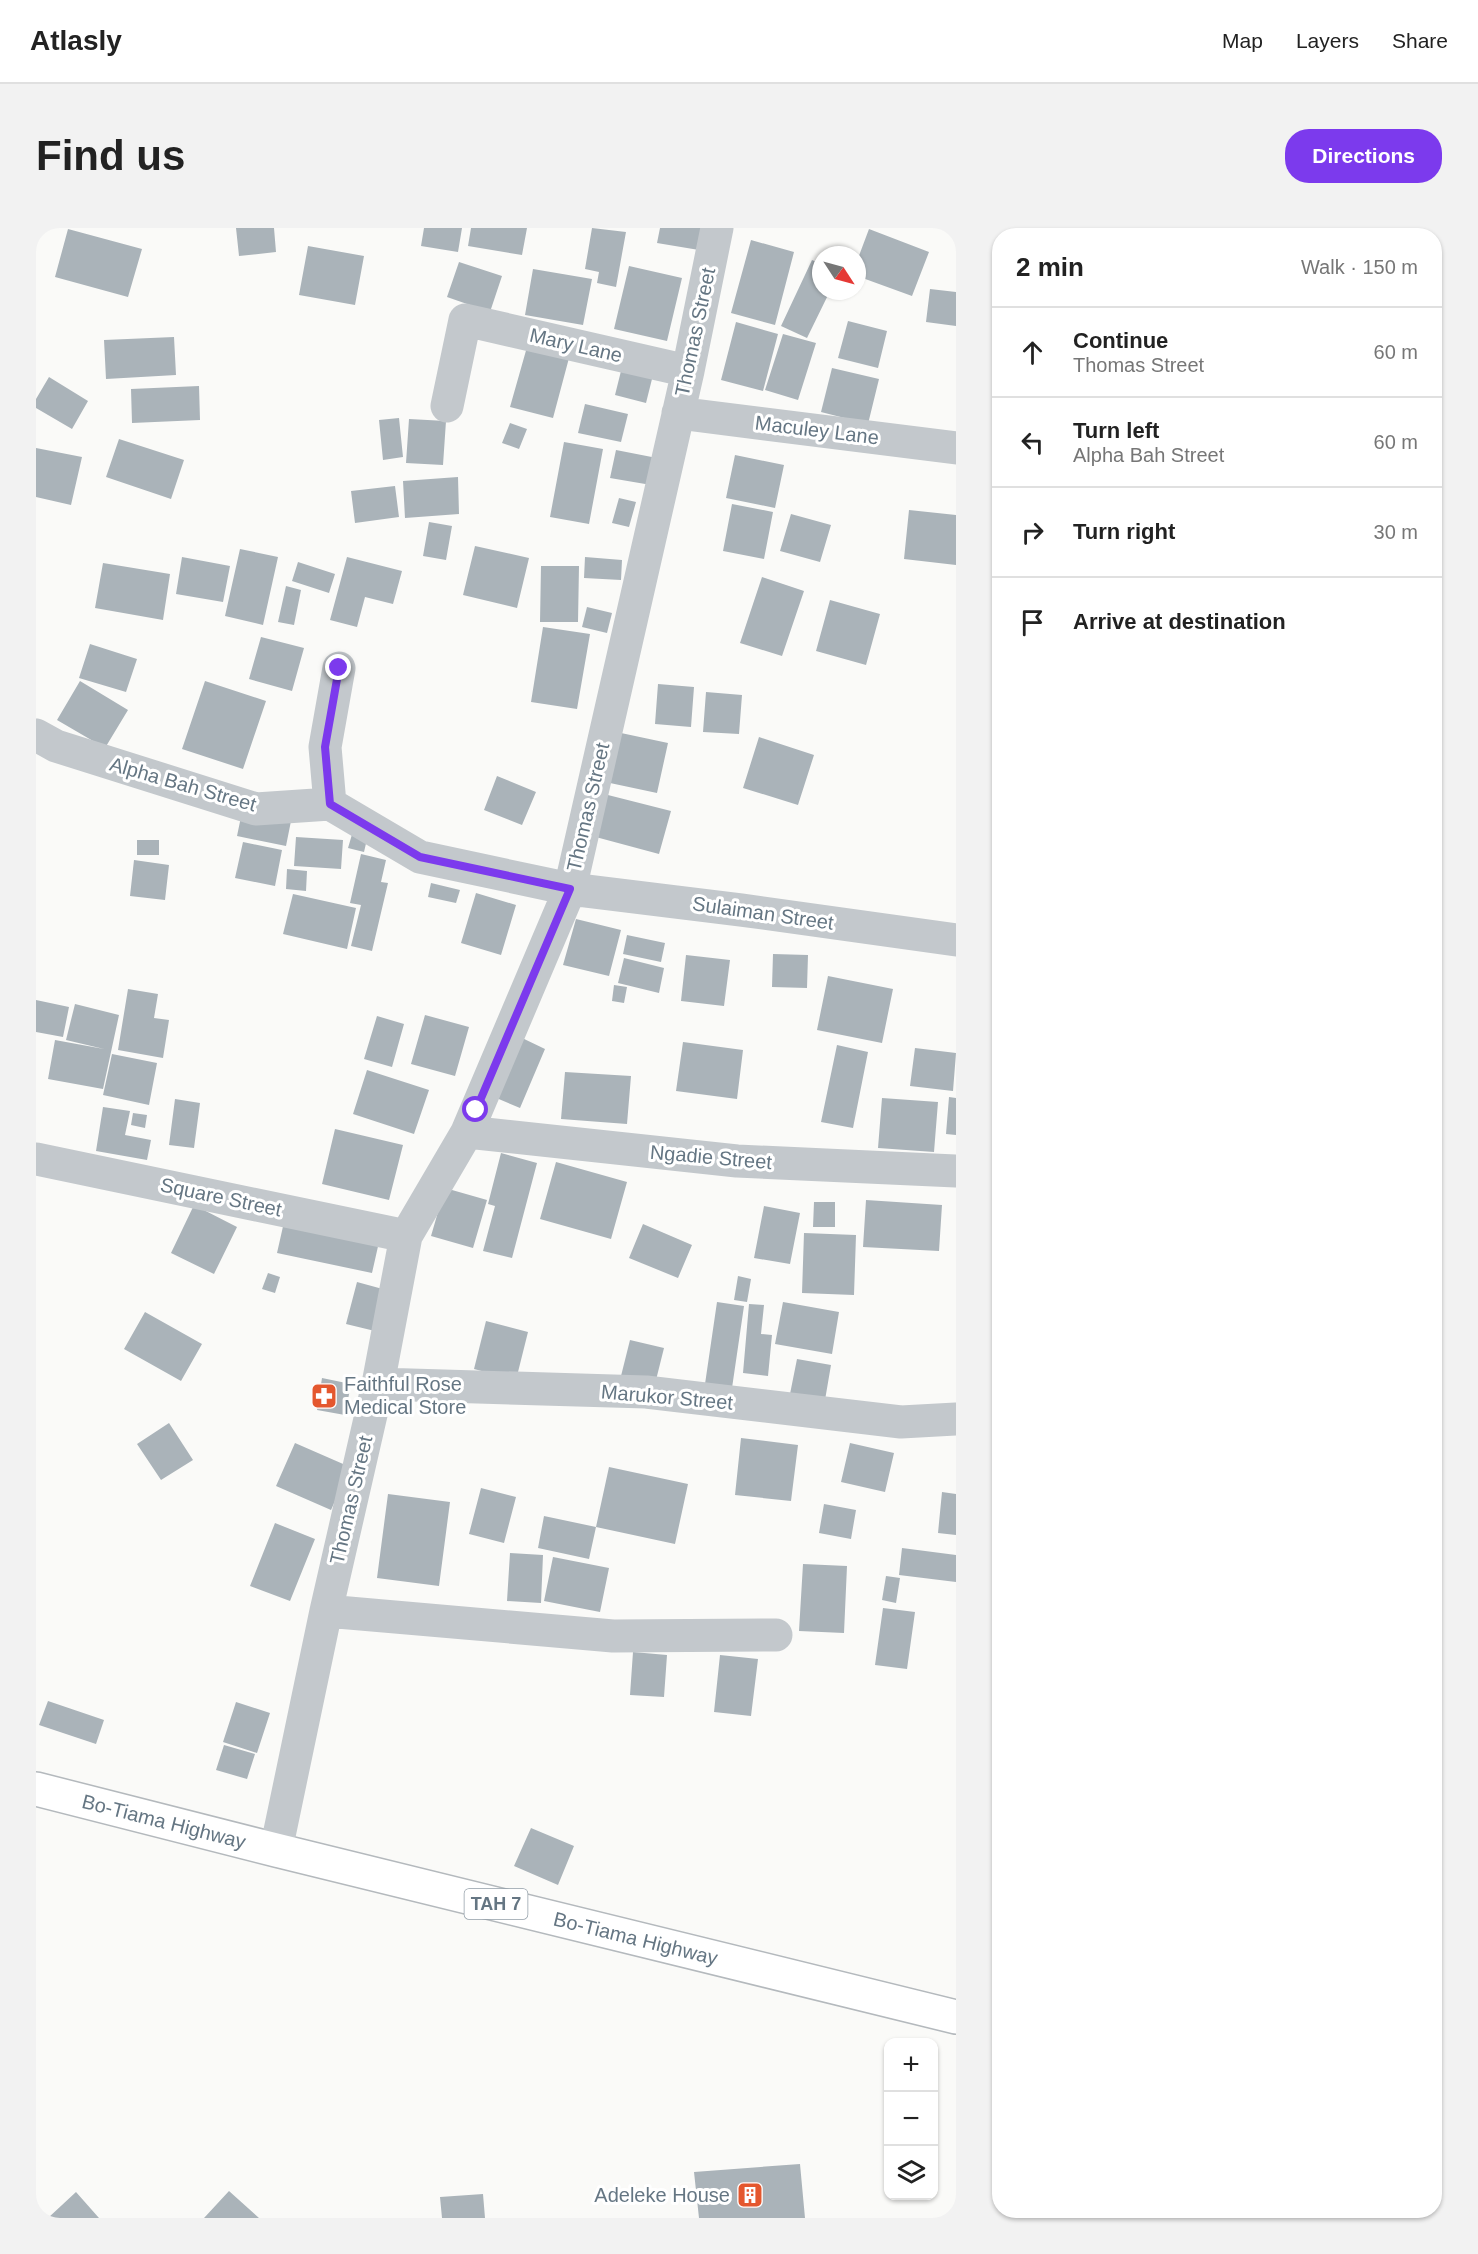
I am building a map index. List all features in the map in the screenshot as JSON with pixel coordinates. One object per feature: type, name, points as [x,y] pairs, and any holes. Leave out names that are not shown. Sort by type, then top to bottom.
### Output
[{"type":"highway","name":"Bo-Tiama Highway","points":[[36,1789],[956,2017]]},
{"type":"street","name":"Thomas Street","points":[[276,1850],[326,1611],[378,1384],[406,1236],[467,1132],[570,889],[688,371],[717,228]]},
{"type":"street","name":"Mary Lane","points":[[447,406],[465,320],[688,371]]},
{"type":"street","name":"Maculey Lane","points":[[678,413],[956,448]]},
{"type":"street","points":[[339,668],[325,747],[330,804],[420,857],[570,889]]},
{"type":"street","name":"Alpha Bah Street","points":[[36,735],[56,746],[256,809],[330,804]]},
{"type":"street","name":"Sulaiman Street","points":[[570,889],[956,940]]},
{"type":"street","name":"Ngadie Street","points":[[467,1132],[737,1161],[956,1171]]},
{"type":"street","name":"Square Street","points":[[36,1159],[406,1236]]},
{"type":"street","name":"Marukor Street","points":[[378,1384],[646,1392],[901,1422],[956,1419]]},
{"type":"street","points":[[326,1611],[613,1636],[776,1635]]},
{"type":"building","points":[[236,228],[274,228],[276,252],[239,256]]},
{"type":"building","points":[[424,228],[462,228],[458,252],[421,246]]},
{"type":"building","points":[[471,228],[527,228],[522,255],[468,246]]},
{"type":"building","points":[[592,228],[626,232],[616,287],[597,283],[599,272],[585,269]]},
{"type":"building","points":[[660,228],[709,228],[705,251],[657,243]]},
{"type":"building","points":[[68,229],[142,249],[128,297],[55,277]]},
{"type":"building","points":[[869,229],[929,252],[912,296],[866,279],[866,246],[863,246]]},
{"type":"building","points":[[751,240],[794,252],[775,325],[731,313]]},
{"type":"building","points":[[308,246],[364,256],[355,305],[299,295]]},
{"type":"building","points":[[812,260],[812,300],[826,300],[807,338],[781,326]]},
{"type":"building","points":[[459,262],[502,276],[490,312],[447,297]]},
{"type":"building","points":[[629,266],[682,278],[667,341],[614,329]]},
{"type":"building","points":[[533,269],[592,279],[583,325],[525,315]]},
{"type":"building","points":[[930,289],[956,292],[956,326],[926,322]]},
{"type":"building","points":[[848,321],[887,331],[878,368],[838,358]]},
{"type":"building","points":[[736,322],[778,334],[763,391],[721,380]]},
{"type":"building","points":[[783,334],[816,343],[798,400],[765,390]]},
{"type":"building","points":[[174,337],[176,375],[106,379],[104,340]]},
{"type":"building","points":[[527,347],[569,358],[553,418],[510,407]]},
{"type":"building","points":[[622,367],[653,375],[646,403],[615,395]]},
{"type":"building","points":[[832,368],[879,379],[868,424],[821,412]]},
{"type":"building","points":[[49,377],[88,401],[72,429],[36,408],[36,399]]},
{"type":"building","points":[[199,386],[200,420],[132,423],[131,389]]},
{"type":"building","points":[[585,404],[628,414],[621,442],[578,433]]},
{"type":"building","points":[[399,418],[403,457],[383,460],[379,420]]},
{"type":"building","points":[[409,419],[446,421],[443,465],[406,463]]},
{"type":"building","points":[[510,423],[527,429],[519,449],[502,443]]},
{"type":"building","points":[[119,439],[184,460],[171,499],[106,477]]},
{"type":"building","points":[[564,442],[603,449],[589,524],[550,517]]},
{"type":"building","points":[[36,448],[82,457],[71,505],[36,497]]},
{"type":"building","points":[[616,450],[662,459],[657,486],[610,478]]},
{"type":"building","points":[[735,455],[784,465],[775,508],[726,498]]},
{"type":"building","points":[[458,477],[459,514],[405,518],[403,481]]},
{"type":"building","points":[[395,486],[399,517],[355,523],[351,491]]},
{"type":"building","points":[[619,498],[636,502],[629,527],[612,523]]},
{"type":"building","points":[[732,504],[773,512],[764,559],[723,551]]},
{"type":"building","points":[[909,510],[956,515],[956,565],[904,559]]},
{"type":"building","points":[[791,514],[831,525],[820,562],[780,551]]},
{"type":"building","points":[[429,522],[452,526],[446,560],[423,556]]},
{"type":"building","points":[[475,546],[529,558],[517,608],[463,595]]},
{"type":"building","points":[[240,549],[278,557],[263,625],[225,616]]},
{"type":"building","points":[[182,557],[230,566],[223,602],[176,594]]},
{"type":"building","points":[[347,557],[402,571],[393,604],[365,597],[357,627],[330,620]]},
{"type":"building","points":[[585,557],[622,560],[621,580],[584,578]]},
{"type":"building","points":[[298,562],[335,574],[329,593],[292,581]]},
{"type":"building","points":[[103,563],[170,574],[163,620],[95,608]]},
{"type":"building","points":[[541,566],[579,566],[578,622],[540,622]]},
{"type":"building","points":[[762,577],[804,591],[782,656],[740,643]]},
{"type":"building","points":[[286,586],[301,590],[294,625],[278,622]]},
{"type":"building","points":[[830,600],[880,614],[866,665],[816,651]]},
{"type":"building","points":[[587,607],[612,613],[607,633],[582,627]]},
{"type":"building","points":[[543,627],[590,634],[577,709],[531,702]]},
{"type":"building","points":[[261,637],[304,648],[292,691],[249,679]]},
{"type":"building","points":[[90,644],[137,659],[126,692],[79,678]]},
{"type":"building","points":[[80,681],[128,710],[105,748],[57,720]]},
{"type":"building","points":[[205,681],[266,701],[243,769],[182,749]]},
{"type":"building","points":[[658,684],[694,687],[691,727],[655,724]]},
{"type":"building","points":[[706,692],[742,695],[739,734],[703,732]]},
{"type":"building","points":[[621,733],[668,743],[657,793],[610,783]]},
{"type":"building","points":[[759,737],[814,755],[798,805],[743,788]]},
{"type":"building","points":[[497,776],[536,792],[522,825],[484,810]]},
{"type":"building","points":[[604,794],[671,811],[659,854],[592,836]]},
{"type":"building","points":[[242,812],[291,821],[286,846],[237,836]]},
{"type":"building","points":[[353,831],[368,835],[364,852],[348,848]]},
{"type":"building","points":[[296,837],[343,840],[341,869],[294,866]]},
{"type":"building","points":[[137,840],[159,840],[159,855],[137,855]]},
{"type":"building","points":[[243,842],[282,850],[275,886],[235,878]]},
{"type":"building","points":[[361,854],[386,860],[381,882],[388,883],[372,951],[351,946],[361,905],[350,903]]},
{"type":"building","points":[[134,860],[169,865],[165,900],[130,896]]},
{"type":"building","points":[[287,869],[307,871],[306,891],[286,889]]},
{"type":"building","points":[[431,883],[460,890],[456,903],[428,897]]},
{"type":"building","points":[[476,893],[516,905],[501,955],[461,943]]},
{"type":"building","points":[[293,894],[356,908],[347,949],[283,934]]},
{"type":"building","points":[[576,919],[621,930],[609,976],[563,965]]},
{"type":"building","points":[[627,935],[665,943],[661,962],[623,954]]},
{"type":"building","points":[[773,954],[808,955],[807,988],[772,987]]},
{"type":"building","points":[[686,955],[730,960],[724,1006],[681,1001]]},
{"type":"building","points":[[624,958],[664,968],[659,993],[618,983]]},
{"type":"building","points":[[828,976],[893,989],[882,1043],[817,1030]]},
{"type":"building","points":[[614,985],[627,987],[624,1003],[612,1001]]},
{"type":"building","points":[[128,989],[158,994],[154,1018],[169,1020],[163,1058],[118,1050]]},
{"type":"building","points":[[36,1000],[69,1007],[63,1037],[36,1032]]},
{"type":"building","points":[[75,1004],[119,1015],[103,1089],[48,1079],[55,1040],[104,1049],[66,1040]]},
{"type":"building","points":[[425,1015],[469,1027],[455,1076],[411,1064]]},
{"type":"building","points":[[377,1016],[404,1024],[392,1067],[364,1059]]},
{"type":"building","points":[[520,1037],[545,1049],[520,1108],[494,1097]]},
{"type":"building","points":[[683,1042],[743,1050],[737,1099],[676,1091]]},
{"type":"building","points":[[837,1045],[868,1052],[853,1128],[821,1122]]},
{"type":"building","points":[[915,1048],[956,1053],[953,1091],[910,1086]]},
{"type":"building","points":[[112,1054],[157,1063],[149,1105],[103,1095]]},
{"type":"building","points":[[367,1070],[429,1090],[414,1134],[353,1114]]},
{"type":"building","points":[[565,1072],[631,1076],[627,1124],[561,1119]]},
{"type":"building","points":[[949,1097],[956,1098],[956,1135],[946,1134]]},
{"type":"building","points":[[882,1098],[938,1102],[934,1152],[878,1148]]},
{"type":"building","points":[[175,1099],[200,1103],[194,1148],[169,1145]]},
{"type":"building","points":[[103,1107],[130,1111],[125,1135],[151,1140],[147,1160],[96,1151]]},
{"type":"building","points":[[133,1113],[147,1115],[145,1128],[131,1125]]},
{"type":"building","points":[[335,1129],[403,1145],[389,1200],[322,1184]]},
{"type":"building","points":[[501,1153],[537,1163],[512,1258],[483,1251],[495,1206],[488,1204]]},
{"type":"building","points":[[556,1162],[627,1182],[611,1239],[540,1219]]},
{"type":"building","points":[[445,1188],[487,1200],[473,1248],[431,1236]]},
{"type":"building","points":[[866,1200],[942,1205],[939,1251],[863,1247]]},
{"type":"building","points":[[814,1202],[835,1202],[835,1227],[813,1227]]},
{"type":"building","points":[[194,1205],[237,1227],[214,1274],[171,1253]]},
{"type":"building","points":[[764,1206],[800,1213],[790,1264],[754,1258]]},
{"type":"building","points":[[284,1222],[379,1242],[372,1273],[277,1253]]},
{"type":"building","points":[[643,1224],[692,1245],[678,1278],[629,1258]]},
{"type":"building","points":[[804,1233],[856,1235],[854,1295],[802,1293]]},
{"type":"building","points":[[268,1273],[280,1277],[275,1293],[262,1289]]},
{"type":"building","points":[[738,1276],[751,1279],[747,1302],[734,1300]]},
{"type":"building","points":[[357,1282],[390,1291],[379,1332],[346,1324]]},
{"type":"building","points":[[717,1302],[744,1306],[732,1388],[705,1384]]},
{"type":"building","points":[[783,1302],[839,1312],[832,1354],[775,1344]]},
{"type":"building","points":[[749,1304],[764,1305],[761,1334],[772,1335],[768,1376],[743,1373]]},
{"type":"building","points":[[145,1312],[202,1344],[181,1381],[124,1349]]},
{"type":"building","points":[[486,1321],[528,1332],[516,1380],[474,1369]]},
{"type":"building","points":[[630,1340],[664,1348],[655,1384],[621,1376]]},
{"type":"building","points":[[797,1359],[831,1365],[825,1400],[790,1394]]},
{"type":"building","points":[[322,1378],[351,1384],[345,1415],[317,1410]]},
{"type":"building","points":[[169,1423],[193,1460],[161,1480],[137,1444]]},
{"type":"building","points":[[741,1438],[798,1445],[791,1501],[735,1495]]},
{"type":"building","points":[[295,1443],[350,1467],[331,1510],[276,1486]]},
{"type":"building","points":[[850,1443],[894,1453],[885,1492],[841,1482]]},
{"type":"building","points":[[609,1467],[688,1484],[675,1544],[596,1527]]},
{"type":"building","points":[[481,1488],[516,1497],[504,1543],[469,1534]]},
{"type":"building","points":[[942,1492],[956,1494],[956,1535],[938,1533]]},
{"type":"building","points":[[388,1494],[450,1502],[439,1586],[377,1578]]},
{"type":"building","points":[[824,1504],[856,1510],[851,1539],[819,1533]]},
{"type":"building","points":[[544,1516],[596,1527],[589,1559],[538,1548]]},
{"type":"building","points":[[275,1523],[315,1539],[290,1601],[250,1586]]},
{"type":"building","points":[[902,1548],[956,1555],[956,1582],[899,1575]]},
{"type":"building","points":[[510,1553],[543,1555],[541,1603],[507,1601]]},
{"type":"building","points":[[553,1557],[609,1568],[600,1612],[544,1601]]},
{"type":"building","points":[[803,1564],[847,1566],[844,1633],[799,1631]]},
{"type":"building","points":[[886,1576],[900,1578],[896,1603],[882,1600]]},
{"type":"building","points":[[883,1608],[915,1612],[907,1669],[875,1665]]},
{"type":"building","points":[[633,1652],[667,1655],[664,1697],[630,1695]]},
{"type":"building","points":[[720,1655],[758,1659],[751,1716],[714,1712]]},
{"type":"building","points":[[48,1701],[104,1720],[96,1744],[39,1725]]},
{"type":"building","points":[[236,1702],[270,1713],[257,1753],[223,1742]]},
{"type":"building","points":[[224,1745],[255,1754],[247,1779],[216,1770]]},
{"type":"building","points":[[531,1828],[574,1846],[558,1885],[514,1866]]},
{"type":"building","name":"Adeleke House","points":[[800,2164],[805,2218],[699,2218],[694,2172]]},
{"type":"building","points":[[229,2191],[259,2218],[204,2218]]},
{"type":"building","points":[[76,2192],[99,2218],[48,2218]]},
{"type":"building","points":[[483,2194],[485,2218],[442,2218],[440,2197]]},
{"type":"place","name":"Faithful Rose Medical Store","points":[[324,1396]]},
{"type":"place","name":"Adeleke House","points":[[750,2195]]},
{"type":"route","points":[[339,668],[325,747],[330,804],[420,857],[570,889],[476,1110]]}]
